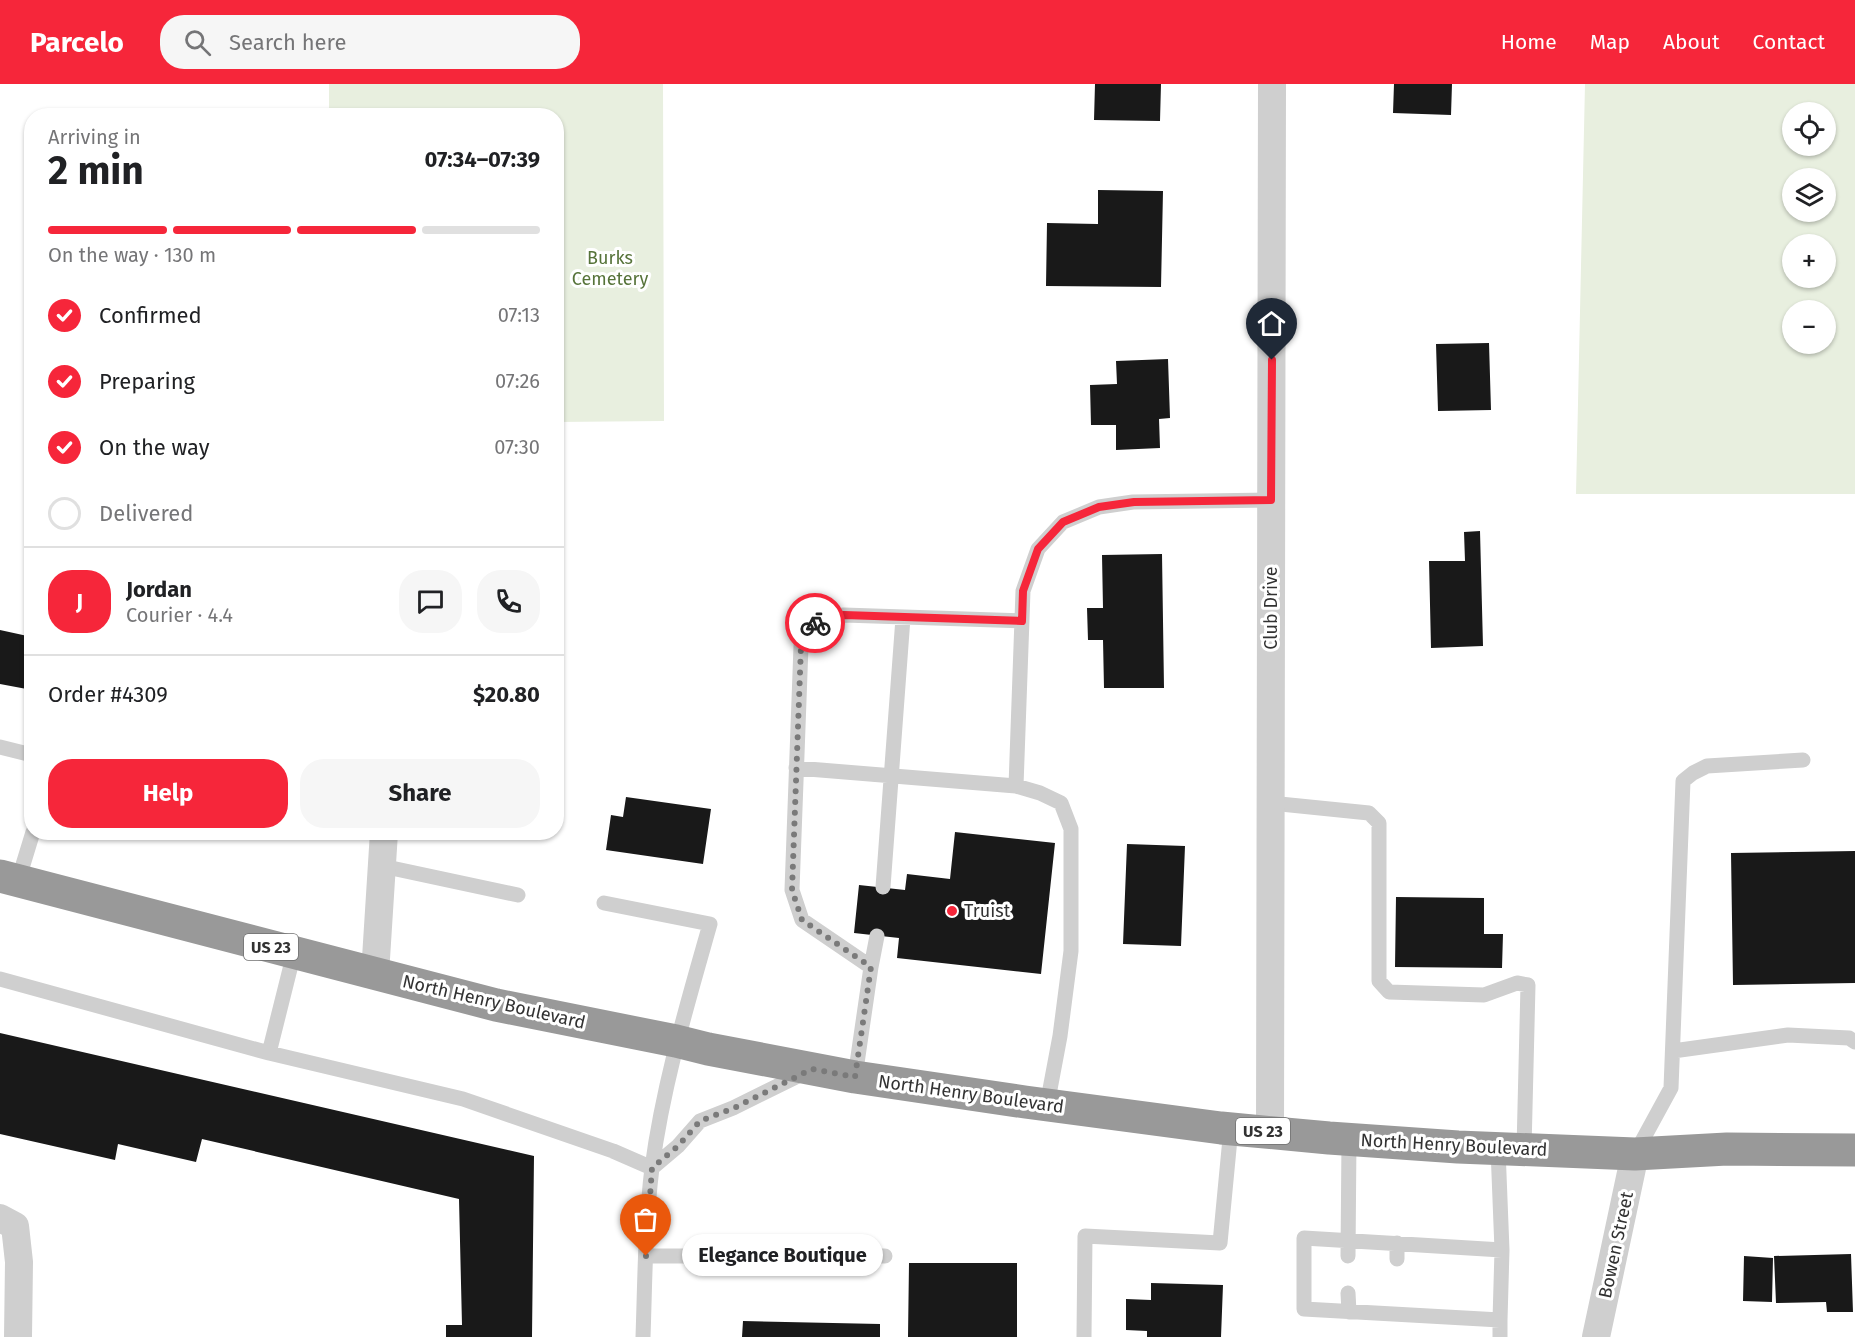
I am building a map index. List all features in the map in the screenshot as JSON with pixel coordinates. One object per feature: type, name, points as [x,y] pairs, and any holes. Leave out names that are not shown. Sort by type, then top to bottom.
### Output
[{"type":"highway","name":"North Henry Boulevard","points":[[9,878],[496,1005],[855,1077],[1047,1105],[1231,1128],[1348,1139],[1635,1154],[1727,1149],[1855,1150]]},
{"type":"street","name":"Club Drive","points":[[1270,1131],[1272,84]]},
{"type":"street","points":[[375,974],[384,840]]},
{"type":"street","name":"Bowen Street","points":[[1596,1337],[1635,1154]]},
{"type":"street","points":[[8,1225],[19,1262],[18,1337]]},
{"type":"lane","points":[[1016,786],[1023,591],[1038,549],[1063,522],[1099,507],[1134,502],[1271,500]]},
{"type":"lane","points":[[871,967],[802,920],[792,890],[801,646],[806,632],[820,618],[844,615],[1022,621]]},
{"type":"lane","points":[[883,887],[903,618]]},
{"type":"lane","points":[[0,747],[24,753]]},
{"type":"lane","points":[[1635,1154],[1671,1088],[1683,781],[1707,766],[1803,760]]},
{"type":"lane","points":[[796,768],[1016,786],[1040,793],[1061,803],[1071,829],[1071,951],[1060,1036],[1047,1105]]},
{"type":"lane","points":[[1270,803],[1369,813],[1378,823],[1378,981],[1389,992],[1484,995],[1517,982],[1528,985],[1502,1250],[1500,1337]]},
{"type":"lane","points":[[9,878],[29,840]]},
{"type":"lane","points":[[382,866],[518,895]]},
{"type":"lane","points":[[604,903],[710,924],[676,1041],[652,1168],[643,1337]]},
{"type":"lane","points":[[855,1077],[877,936]]},
{"type":"lane","points":[[269,1053],[294,952]]},
{"type":"lane","points":[[0,979],[269,1053],[463,1100],[613,1151],[652,1168]]},
{"type":"lane","points":[[1673,1051],[1788,1035],[1850,1038],[1855,1042]]},
{"type":"lane","points":[[652,1168],[678,1146],[700,1121],[734,1108],[812,1069]]},
{"type":"lane","points":[[1084,1337],[1085,1236],[1220,1243],[1231,1128]]},
{"type":"lane","points":[[1348,1139],[1348,1256]]},
{"type":"lane","points":[[1500,1320],[1396,1307],[1348,1312],[1304,1309],[1304,1238],[1348,1240],[1397,1251],[1502,1250]]},
{"type":"lane","points":[[646,1256],[885,1256]]},
{"type":"lane","points":[[1348,1293],[1348,1312]]},
{"type":"green space","name":"Burks Cemetery","points":[[329,84],[663,84],[664,421],[564,422],[564,108],[329,108]]},
{"type":"green space","points":[[1585,84],[1855,84],[1855,494],[1576,494]]},
{"type":"building","points":[[1095,84],[1161,84],[1160,121],[1094,120]]},
{"type":"building","points":[[1394,84],[1452,84],[1451,115],[1393,113]]},
{"type":"building","points":[[1098,190],[1163,191],[1161,287],[1046,286],[1047,223],[1098,224]]},
{"type":"building","points":[[1489,343],[1491,410],[1438,411],[1436,344]]},
{"type":"building","points":[[1168,359],[1170,418],[1159,419],[1160,448],[1116,450],[1116,425],[1091,425],[1090,385],[1117,384],[1116,361]]},
{"type":"building","points":[[1480,531],[1483,646],[1431,648],[1429,561],[1465,561],[1464,532]]},
{"type":"building","points":[[1162,554],[1164,688],[1104,688],[1103,640],[1088,640],[1087,608],[1103,608],[1102,555]]},
{"type":"building","points":[[0,630],[24,635],[24,688],[0,684]]},
{"type":"building","points":[[626,797],[711,809],[703,864],[606,850],[611,815],[623,817]]},
{"type":"building","name":"Truist","points":[[955,832],[1055,843],[1041,974],[897,958],[899,938],[854,933],[859,885],[905,890],[907,874],[950,879]]},
{"type":"building","points":[[1127,844],[1185,846],[1181,946],[1123,944]]},
{"type":"building","points":[[1855,851],[1855,983],[1733,985],[1731,853]]},
{"type":"building","points":[[1396,897],[1484,898],[1484,934],[1503,934],[1502,968],[1395,967]]},
{"type":"building","points":[[0,1033],[534,1156],[532,1337],[446,1337],[446,1325],[462,1325],[459,1199],[202,1139],[196,1162],[118,1144],[115,1160],[0,1134]]},
{"type":"building","points":[[1851,1254],[1853,1312],[1827,1312],[1826,1302],[1776,1303],[1774,1256]]},
{"type":"building","points":[[1744,1256],[1773,1258],[1772,1302],[1743,1301]]},
{"type":"building","points":[[909,1263],[1017,1263],[1017,1337],[908,1337]]},
{"type":"building","points":[[1151,1283],[1223,1285],[1221,1337],[1147,1337],[1147,1331],[1126,1330],[1126,1299],[1151,1300]]},
{"type":"building","points":[[743,1321],[880,1324],[880,1337],[742,1337]]},
{"type":"way so far","points":[[646,1256],[652,1168],[678,1146],[700,1121],[734,1108],[812,1069],[855,1077],[871,967],[802,920],[792,890],[801,646],[806,632],[815,623]]},
{"type":"place","name":"Truist","points":[[952,911]]},
{"type":"place","name":"Elegance Boutique","points":[[646,1256]]},
{"type":"route","points":[[815,623],[820,618],[844,615],[1022,621],[1023,591],[1038,549],[1063,522],[1099,507],[1134,502],[1271,500],[1272,360]]}]
